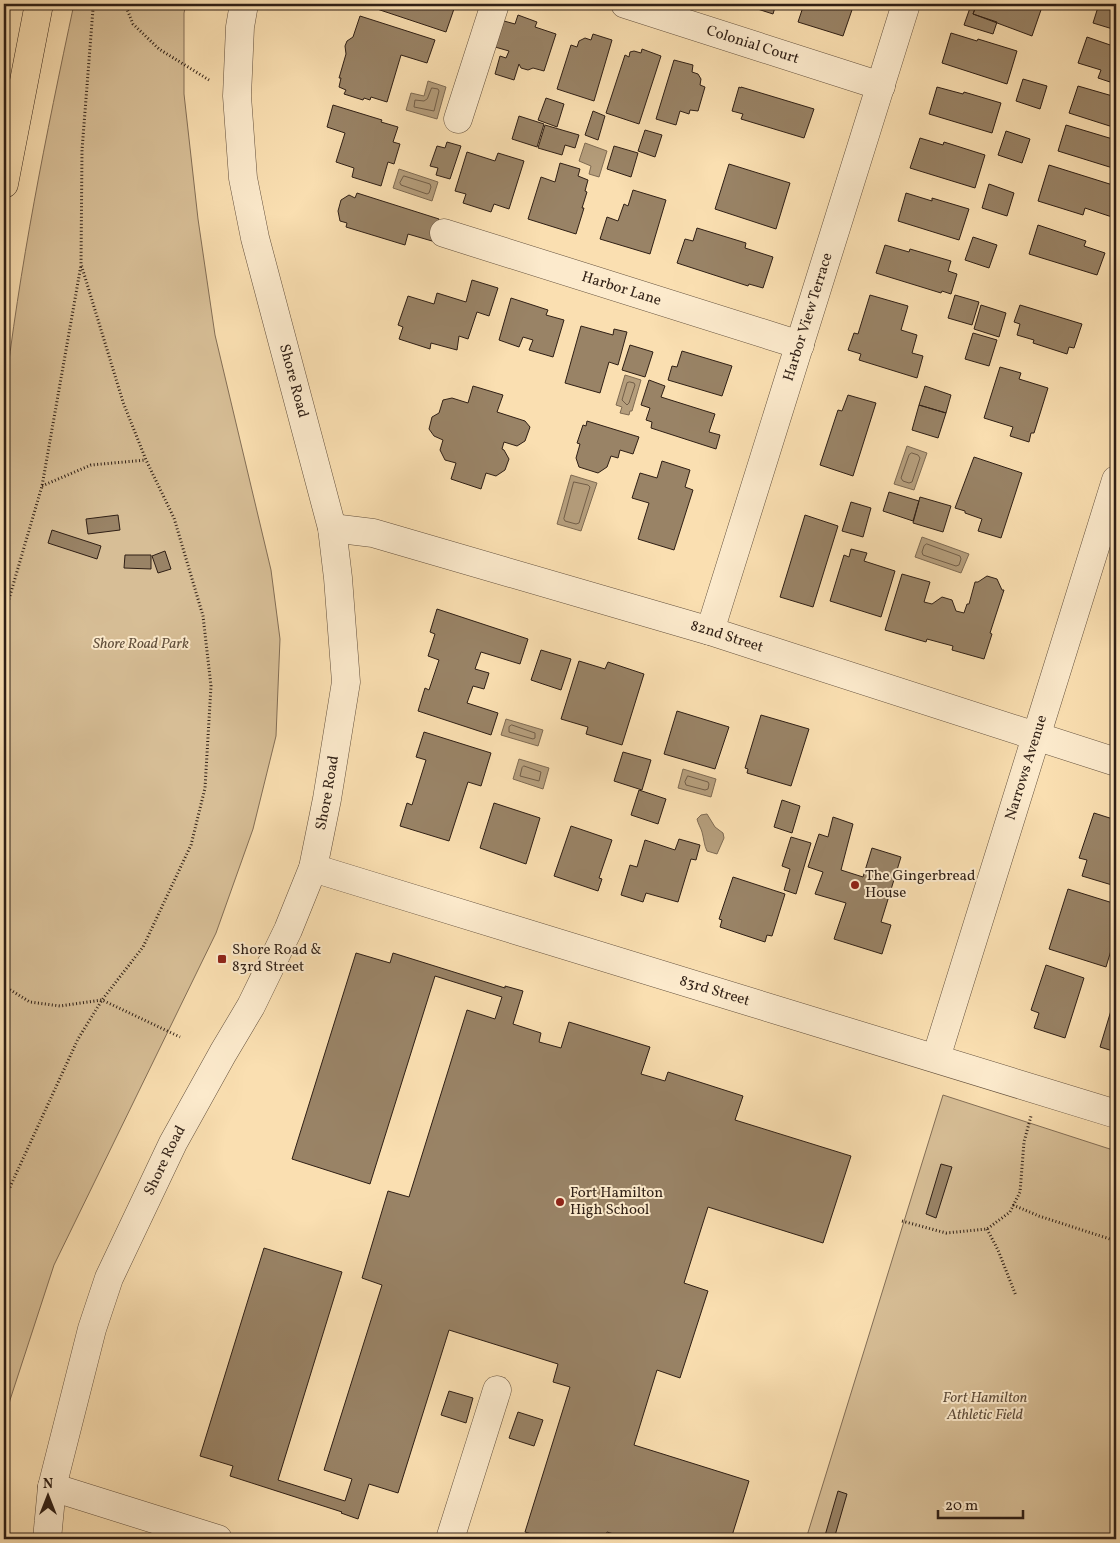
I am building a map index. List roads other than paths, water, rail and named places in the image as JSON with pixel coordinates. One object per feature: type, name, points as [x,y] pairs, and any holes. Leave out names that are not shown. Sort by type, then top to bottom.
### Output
[{"type":"highway","points":[[4,184],[39,4]]},
{"type":"street","name":"Shore Road","points":[[47,1539],[52,1487],[92,1329],[109,1278],[173,1143],[251,1006],[288,930],[313,868],[327,799],[346,682],[332,528],[255,238],[243,178],[237,96],[240,27],[244,4]]},
{"type":"street","points":[[458,120],[495,4]]},
{"type":"street","name":"Colonial Court","points":[[625,4],[881,86]]},
{"type":"street","name":"Harbor View Terrace","points":[[710,631],[906,4]]},
{"type":"street","name":"Harbor Lane","points":[[444,232],[800,345]]},
{"type":"street","name":"Narrows Avenue","points":[[936,1058],[1116,480]]},
{"type":"street","name":"82nd Street","points":[[332,528],[373,533],[710,631],[1116,762]]},
{"type":"street","name":"83rd Street","points":[[313,868],[1116,1114]]},
{"type":"street","points":[[450,1539],[497,1390]]},
{"type":"street","points":[[52,1487],[218,1539]]},
{"type":"water","points":[[428,81],[446,87],[437,119],[406,110],[411,93],[424,96]]},
{"type":"water","points":[[585,143],[607,151],[599,177],[589,174],[591,166],[579,161]]},
{"type":"water","points":[[399,169],[438,182],[432,201],[393,188]]},
{"type":"water","points":[[625,375],[641,380],[632,411],[630,411],[629,415],[620,413],[622,407],[616,405]]},
{"type":"water","points":[[907,446],[927,453],[914,490],[894,484]]},
{"type":"water","points":[[571,475],[597,483],[581,531],[557,524]]},
{"type":"water","points":[[922,537],[969,554],[961,573],[915,557]]},
{"type":"water","points":[[506,719],[543,730],[538,746],[501,735]]},
{"type":"water","points":[[519,759],[549,768],[543,789],[513,779]]},
{"type":"water","points":[[683,769],[716,779],[711,797],[678,788]]},
{"type":"water","points":[[707,814],[715,827],[723,833],[724,838],[717,854],[707,851],[697,819],[701,815]]},
{"type":"place","name":"The Gingerbread House","points":[[855,885]]},
{"type":"place","name":"Shore Road & 83rd Street","points":[[222,959]]},
{"type":"place","name":"Fort Hamilton High School","points":[[560,1202]]},
{"type":"park label","name":"Shore Road Park","points":[[141,644]]},
{"type":"park label","name":"Fort Hamilton Athletic Field","points":[[985,1406]]}]
